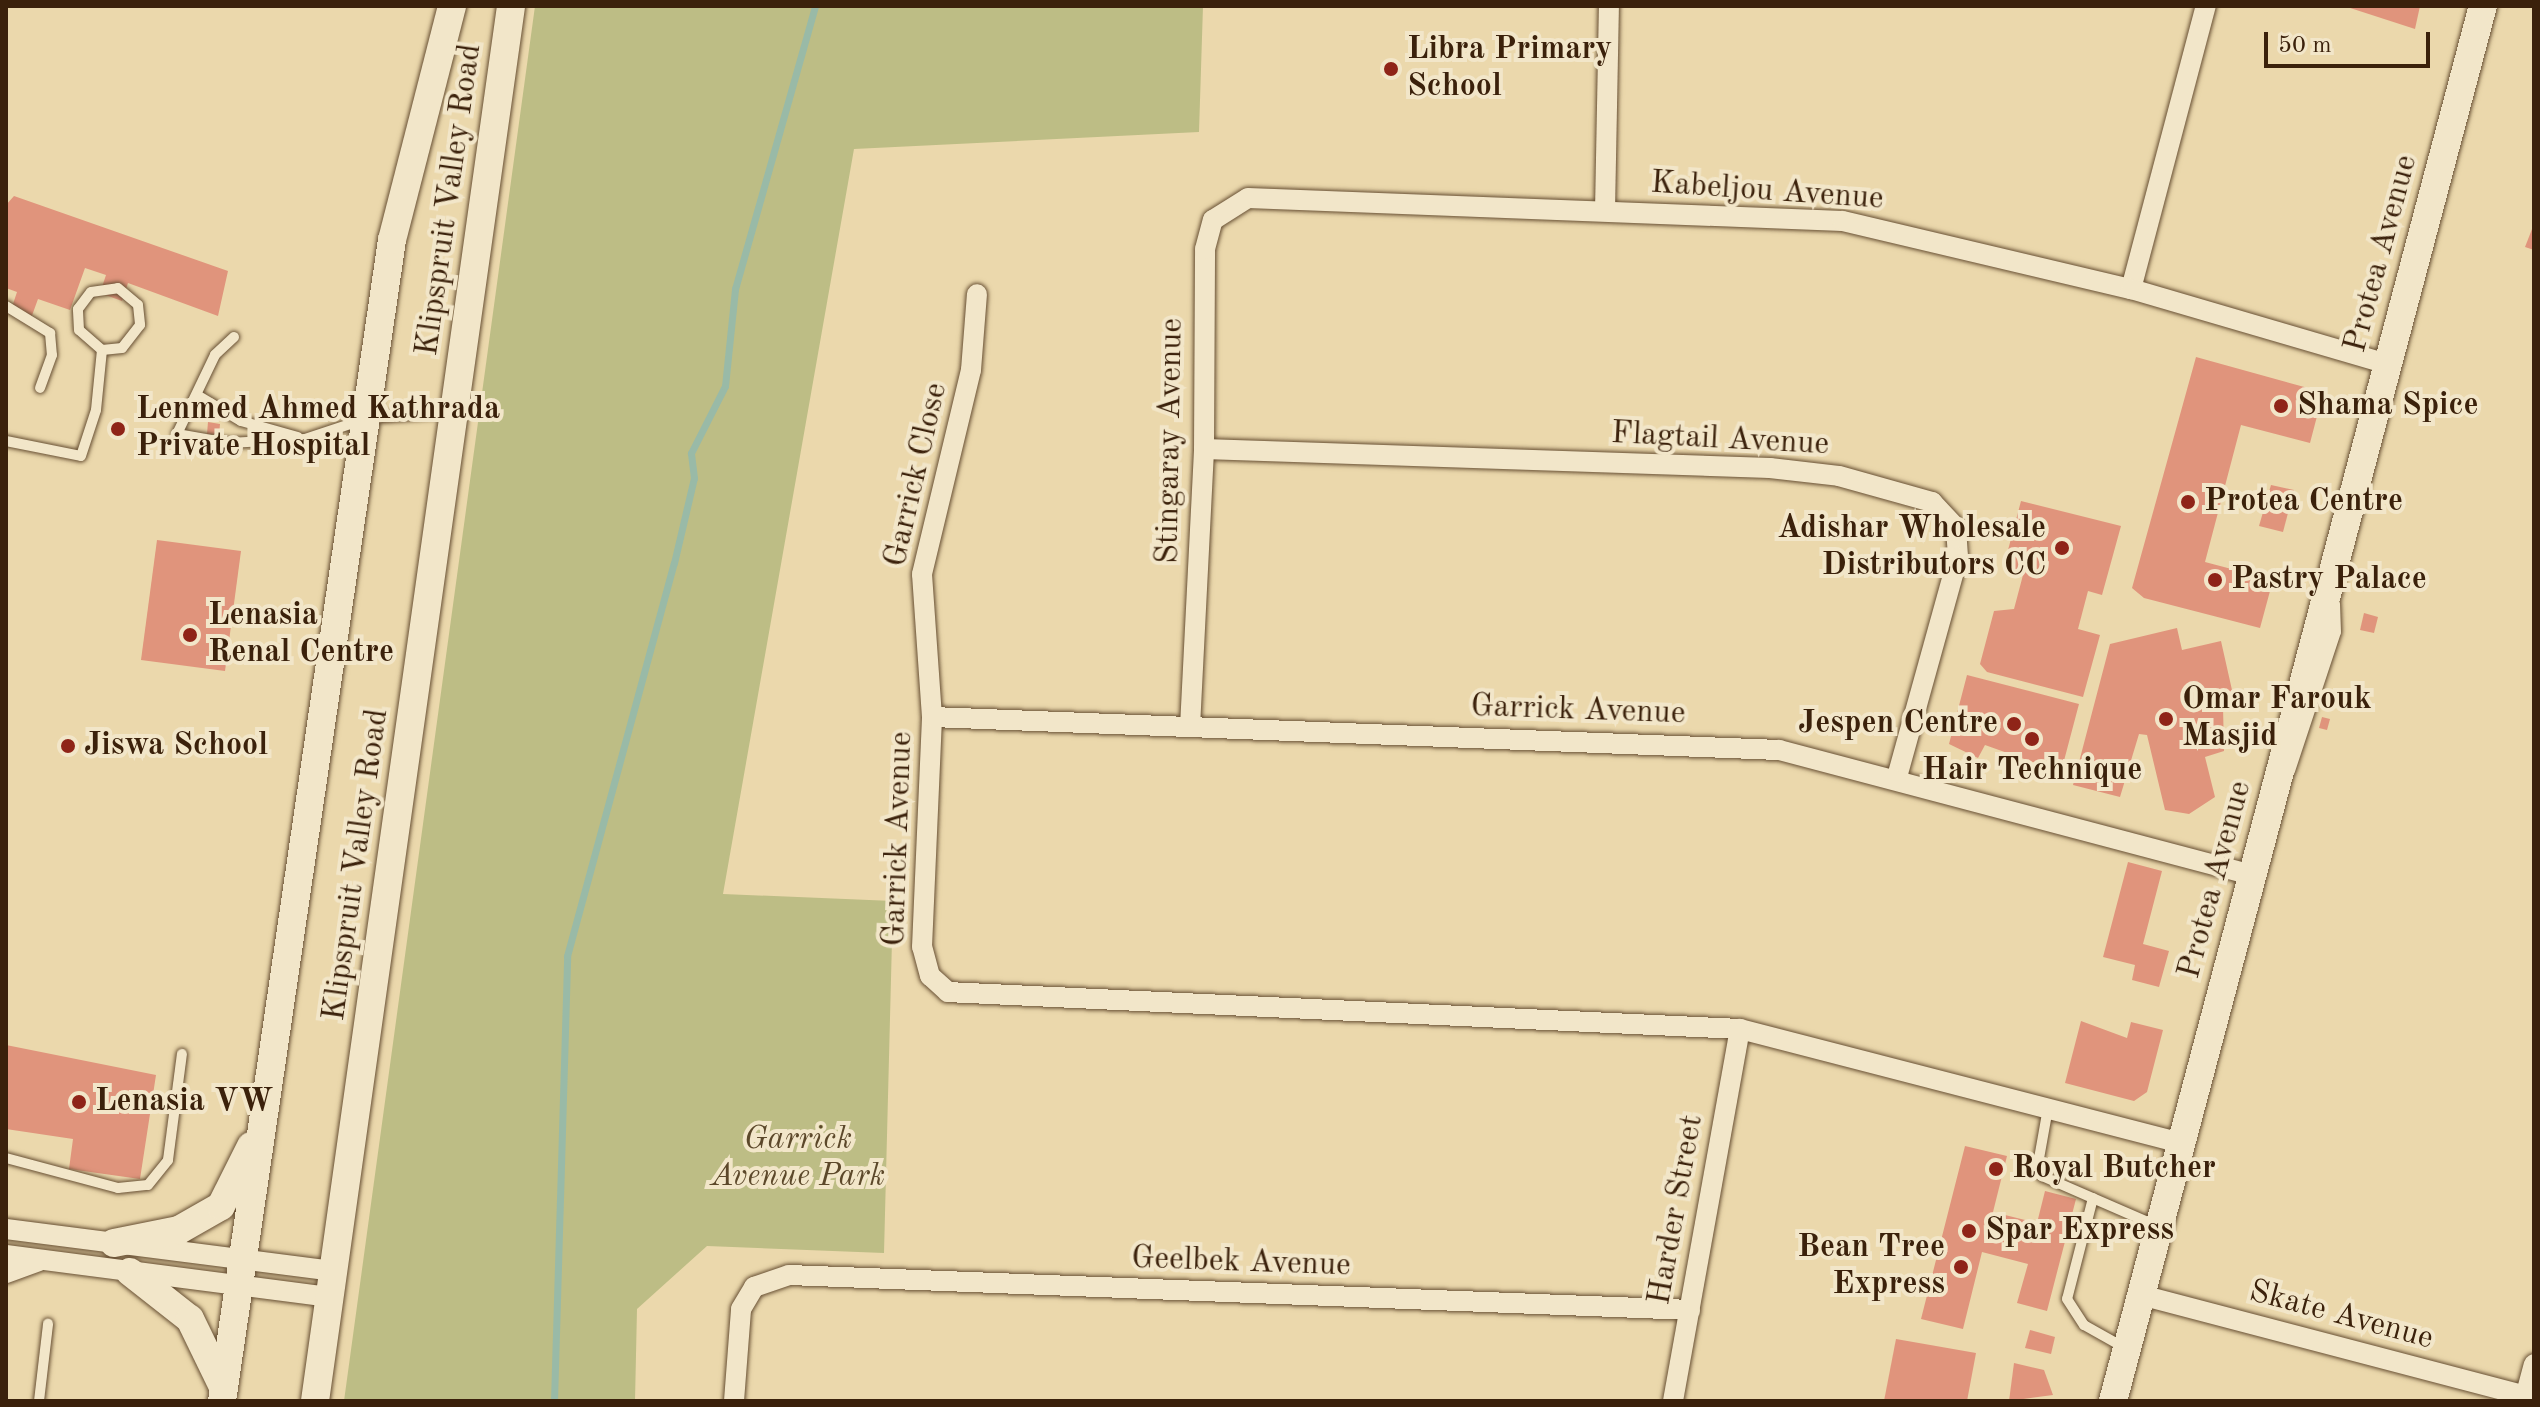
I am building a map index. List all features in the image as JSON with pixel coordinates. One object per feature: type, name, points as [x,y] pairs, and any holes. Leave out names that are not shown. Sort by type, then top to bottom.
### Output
[{"type":"main road","name":"Klipspruit Valley Road","points":[[223,1394],[245,1274],[392,240],[452,6]]},
{"type":"main road","name":"Klipspruit Valley Road","points":[[315,1401],[511,6]]},
{"type":"main road","name":"Protea Avenue","points":[[2113,1401],[2483,6]]},
{"type":"main road","points":[[114,1243],[179,1230],[221,1206],[235,1190],[272,1080]]},
{"type":"main road","points":[[130,1272],[190,1319],[223,1394]]},
{"type":"street","points":[[1605,211],[1609,6]]},
{"type":"street","points":[[2131,289],[2206,6]]},
{"type":"street","name":"Kabeljou Avenue","points":[[1269,197],[1843,221],[2131,289],[2387,364]]},
{"type":"street","name":"Stingaray Avenue","points":[[1190,727],[1204,449],[1208,230],[1234,202],[1269,197]]},
{"type":"street","name":"Garrick Close","points":[[932,717],[922,574],[971,370],[977,294]]},
{"type":"street","name":"Flagtail Avenue","points":[[1204,449],[1770,468],[1839,476],[1932,502],[1956,528],[1958,557],[1896,780]]},
{"type":"street","name":"Garrick Avenue","points":[[2181,1143],[1740,1029],[948,992],[930,976],[922,947],[932,717],[1762,748],[1896,780],[2253,875]]},
{"type":"street","name":"Harder Street","points":[[1673,1401],[1740,1029]]},
{"type":"street","points":[[6,1229],[114,1243],[245,1274]]},
{"type":"street","points":[[6,1255],[130,1272],[245,1274],[332,1284]]},
{"type":"street","points":[[6,1273],[43,1260]]},
{"type":"street","name":"Geelbek Avenue","points":[[734,1401],[741,1309],[754,1287],[789,1275],[1690,1310]]},
{"type":"street","name":"Skate Avenue","points":[[2141,1295],[2525,1398]]},
{"type":"street","points":[[2525,1398],[2534,1364]]},
{"type":"lane","points":[[118,288],[138,305],[140,325],[122,348],[102,350],[79,330],[78,309],[91,292],[118,288]]},
{"type":"lane","points":[[6,306],[50,333],[52,355],[40,388]]},
{"type":"lane","points":[[234,337],[215,355],[177,434],[228,443],[305,439],[368,418],[454,411]]},
{"type":"lane","points":[[6,441],[81,456],[96,410],[102,350]]},
{"type":"lane","points":[[197,395],[241,421],[305,439]]},
{"type":"lane","points":[[6,1158],[118,1188],[148,1185],[168,1160],[182,1054]]},
{"type":"lane","points":[[2048,1108],[2038,1164],[2042,1176],[2159,1227]]},
{"type":"lane","points":[[2093,1198],[2067,1299],[2084,1325],[2127,1349]]},
{"type":"lane","points":[[39,1401],[48,1324]]},
{"type":"green space","name":"Garrick Avenue Park","points":[[535,6],[1203,6],[1199,132],[854,149],[723,894],[893,901],[884,1253],[707,1246],[637,1309],[635,1401],[344,1401]]},
{"type":"building","points":[[2344,6],[2420,6],[2415,29]]},
{"type":"building","name":"Lenmed Ahmed Kathrada Private Hospital","points":[[14,196],[228,271],[218,316],[128,283],[122,301],[100,293],[106,275],[85,268],[70,310],[38,299],[30,321],[10,313],[17,292],[6,288],[6,205]]},
{"type":"building","points":[[2534,224],[2534,250],[2525,247]]},
{"type":"building","name":"Protea Centre","points":[[2196,357],[2308,388],[2321,401],[2310,443],[2241,425],[2205,562],[2273,580],[2260,628],[2144,598],[2132,588]]},
{"type":"building","points":[[208,422],[220,424],[219,435],[207,434]]},
{"type":"building","points":[[2271,485],[2294,490],[2283,532],[2259,526]]},
{"type":"building","points":[[2021,501],[2121,526],[2102,595],[2088,591],[2078,629],[2100,635],[2083,697],[1987,672],[1980,664],[1994,611],[2014,609],[2023,575],[2003,569]]},
{"type":"building","points":[[157,540],[241,551],[225,671],[141,660]]},
{"type":"building","points":[[2364,613],[2378,617],[2374,633],[2360,630]]},
{"type":"building","name":"Omar Farouk Masjid","points":[[2177,628],[2182,650],[2221,641],[2232,690],[2223,706],[2224,751],[2205,757],[2215,797],[2189,814],[2165,810],[2147,735],[2139,734],[2120,797],[2073,785],[2110,644]]},
{"type":"building","name":"Jespen Centre","points":[[1967,675],[2079,704],[2061,772],[1985,745],[1978,758],[1949,744]]},
{"type":"building","points":[[2322,717],[2330,719],[2327,730],[2319,728]]},
{"type":"building","points":[[2128,862],[2162,871],[2143,944],[2169,951],[2159,987],[2132,980],[2135,965],[2103,957]]},
{"type":"building","points":[[2081,1021],[2127,1038],[2131,1022],[2163,1030],[2147,1092],[2134,1101],[2065,1083]]},
{"type":"building","name":"Lenasia VW","points":[[6,1045],[156,1075],[140,1179],[69,1169],[73,1139],[6,1129]]},
{"type":"building","points":[[1965,1146],[2007,1156],[1993,1212],[2037,1223],[2045,1191],[2076,1199],[2047,1311],[2017,1303],[2028,1264],[1982,1252],[1963,1329],[1921,1319]]},
{"type":"building","points":[[2030,1330],[2055,1337],[2051,1354],[2025,1348]]},
{"type":"building","points":[[1896,1339],[1976,1353],[1967,1401],[1884,1401]]},
{"type":"building","points":[[2014,1363],[2044,1370],[2053,1395],[2009,1401]]},
{"type":"waterway","points":[[554,1401],[567,956],[674,563],[694,478],[691,453],[725,386],[735,289],[815,6]]},
{"type":"place","name":"Libra Primary School","points":[[1391,69]]},
{"type":"place","name":"Shama Spice","points":[[2281,406]]},
{"type":"place","name":"Lenmed Ahmed Kathrada Private Hospital","points":[[118,429]]},
{"type":"place","name":"Protea Centre","points":[[2188,502]]},
{"type":"place","name":"Adishar Wholesale Distributors CC","points":[[2062,548]]},
{"type":"place","name":"Pastry Palace","points":[[2215,580]]},
{"type":"place","name":"Lenasia Renal Centre","points":[[190,635]]},
{"type":"place","name":"Omar Farouk Masjid","points":[[2166,719]]},
{"type":"place","name":"Jespen Centre","points":[[2014,724]]},
{"type":"place","name":"Hair Technique","points":[[2032,739]]},
{"type":"place","name":"Jiswa School","points":[[68,746]]},
{"type":"place","name":"Lenasia VW","points":[[79,1102]]},
{"type":"place","name":"Royal Butcher","points":[[1996,1169]]},
{"type":"place","name":"Spar Express","points":[[1969,1231]]},
{"type":"place","name":"Bean Tree Express","points":[[1961,1267]]}]
